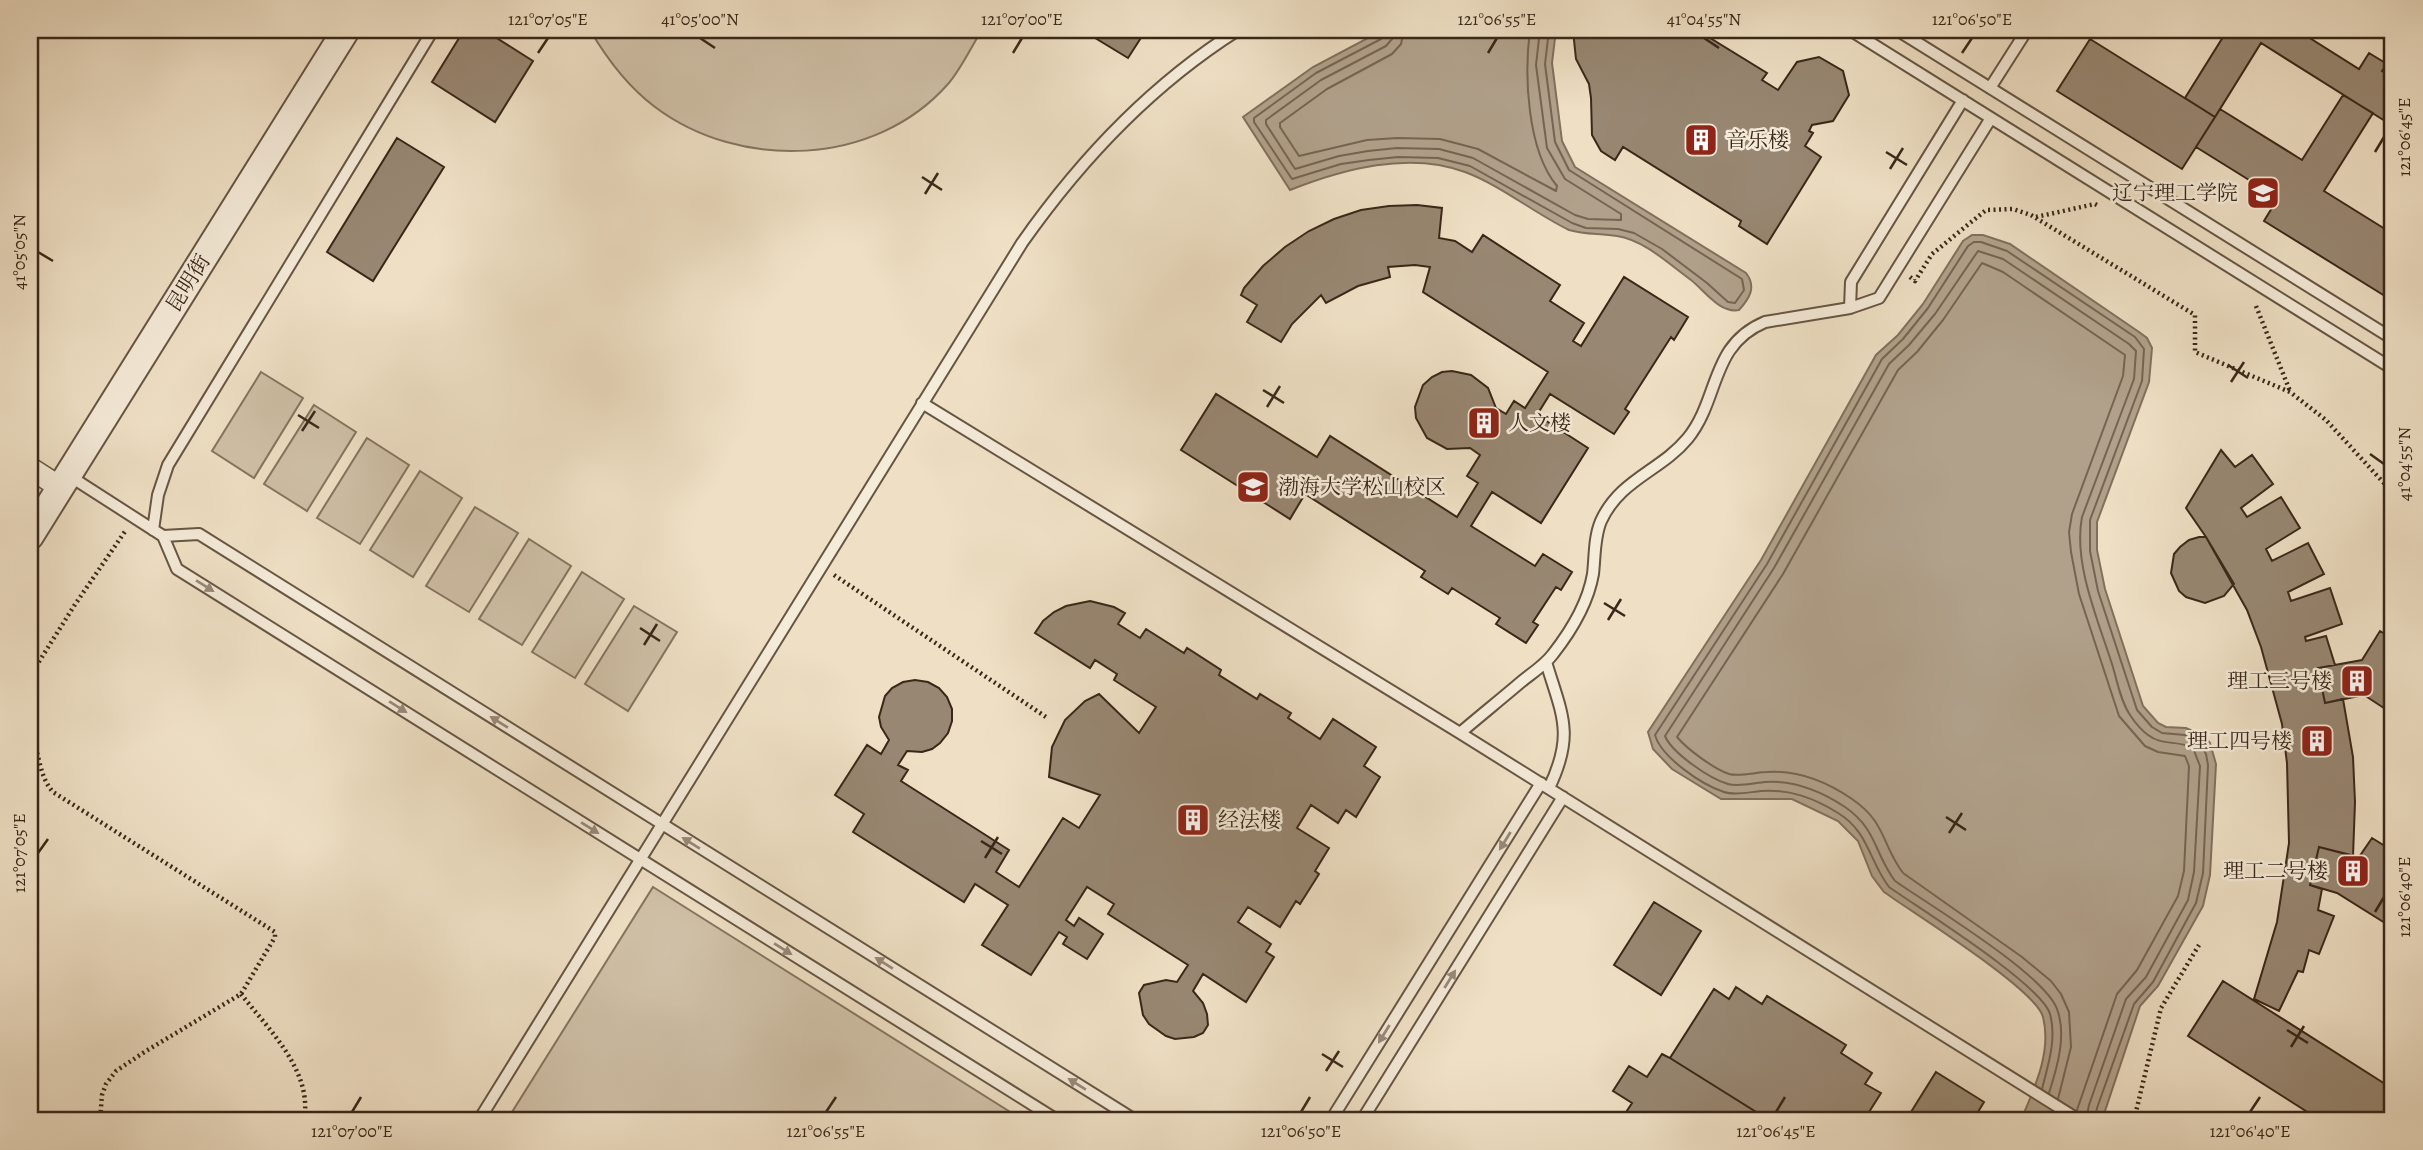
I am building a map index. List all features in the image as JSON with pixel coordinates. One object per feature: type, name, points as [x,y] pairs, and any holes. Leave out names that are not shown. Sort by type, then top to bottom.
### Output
[{"type":"street","name":"昆明街","points":[[30,536],[346,30]]},
{"type":"street","points":[[30,468],[64,481]]},
{"type":"lane","points":[[433,30],[168,465],[158,495],[158,533],[177,569],[1056,1120]]},
{"type":"lane","points":[[479,1120],[1022,243],[1072,175],[1129,115],[1158,88],[1238,30]]},
{"type":"lane","points":[[1850,30],[2393,369]]},
{"type":"lane","points":[[1897,30],[2393,339]]},
{"type":"lane","points":[[1990,88],[2028,30]]},
{"type":"lane","points":[[1850,308],[1851,282],[1963,100]]},
{"type":"lane","points":[[1460,733],[1546,662],[1575,621],[1592,576],[1598,530],[1610,505],[1629,484],[1675,452],[1688,437],[1733,344],[1752,328],[1765,322],[1850,308],[1879,298],[1991,118]]},
{"type":"lane","points":[[922,403],[1460,733],[2079,1120]]},
{"type":"lane","points":[[64,481],[134,517],[158,533],[199,534],[1135,1120]]},
{"type":"lane","points":[[1331,1120],[1545,786],[1558,770],[1566,727],[1546,662]]},
{"type":"lane","points":[[1362,1120],[1563,797]]},
{"type":"path","points":[[2036,217],[2095,204],[2107,211]]},
{"type":"path","points":[[1897,270],[1915,281],[1932,254],[1986,210],[2013,209],[2036,217],[2195,315],[2195,352],[2290,392],[2326,420],[2393,492]]},
{"type":"path","points":[[2246,300],[2258,307],[2290,392]]},
{"type":"path","points":[[30,676],[134,517]]},
{"type":"path","points":[[821,567],[1046,716]]},
{"type":"path","points":[[30,732],[36,745],[44,782],[53,792],[275,932],[275,937],[241,994],[116,1071],[102,1095],[100,1120]]},
{"type":"path","points":[[2134,1120],[2161,1008],[2199,945]]},
{"type":"path","points":[[241,994],[292,1061],[303,1087],[303,1120]]},
{"type":"shaded area","points":[[590,30],[982,30],[953,78],[918,111],[883,132],[846,145],[806,151],[766,150],[726,142],[689,128],[655,107],[635,90],[611,62]]},
{"type":"shaded area","points":[[261,372],[303,398],[254,478],[212,451]]},
{"type":"shaded area","points":[[314,405],[356,432],[307,511],[264,484]]},
{"type":"shaded area","points":[[367,438],[409,465],[360,544],[317,518]]},
{"type":"shaded area","points":[[420,471],[462,498],[413,577],[370,550]]},
{"type":"shaded area","points":[[475,507],[518,533],[469,612],[426,586]]},
{"type":"shaded area","points":[[529,539],[571,566],[522,645],[479,619]]},
{"type":"shaded area","points":[[582,572],[624,599],[575,678],[532,652]]},
{"type":"shaded area","points":[[634,606],[677,632],[628,711],[585,684]]},
{"type":"shaded area","points":[[653,887],[1023,1120],[507,1120]]},
{"type":"water","points":[[1383,30],[1556,30],[1552,63],[1562,141],[1575,167],[1746,273],[1751,288],[1743,306],[1739,310],[1732,310],[1719,305],[1665,260],[1637,242],[1617,236],[1569,230],[1492,185],[1465,172],[1444,166],[1421,163],[1376,165],[1332,175],[1290,190],[1243,117],[1313,67]]},
{"type":"water","points":[[1972,235],[1983,235],[2010,244],[2139,332],[2147,338],[2152,348],[2149,382],[2097,522],[2097,550],[2105,589],[2143,706],[2158,723],[2166,727],[2186,728],[2204,736],[2210,743],[2216,764],[2210,875],[2203,906],[2158,986],[2140,1006],[2102,1120],[2021,1120],[2043,1057],[2043,1017],[2035,1004],[1997,971],[1884,892],[1872,876],[1858,841],[1838,821],[1792,799],[1721,799],[1672,769],[1653,749],[1648,732],[1761,560],[1876,355],[1898,335],[1923,304],[1963,241]]},
{"type":"building","points":[[464,30],[484,30],[533,61],[495,122],[432,82]]},
{"type":"building","points":[[1082,30],[1146,30],[1128,58]]},
{"type":"building","name":"音乐楼","points":[[1575,30],[1697,30],[1767,73],[1762,80],[1778,90],[1797,62],[1819,57],[1843,71],[1849,95],[1833,121],[1812,125],[1809,131],[1813,133],[1805,146],[1821,157],[1767,244],[1739,226],[1741,221],[1623,147],[1615,160],[1601,151],[1592,135],[1589,84],[1576,59]]},
{"type":"building","points":[[2211,30],[2297,30],[2359,69],[2369,53],[2387,64],[2382,71],[2393,78],[2393,126],[2261,43],[2215,117],[2185,98],[2223,37]]},
{"type":"building","points":[[2090,39],[2215,117],[2182,169],[2057,91]]},
{"type":"building","points":[[2343,95],[2373,113],[2324,191],[2393,234],[2393,301],[2264,221],[2278,198],[2196,147],[2220,109],[2302,160]]},
{"type":"building","points":[[397,138],[444,167],[373,281],[327,252]]},
{"type":"building","name":"人文楼","points":[[1417,205],[1442,208],[1439,238],[1455,241],[1472,252],[1483,235],[1560,285],[1550,301],[1584,323],[1573,341],[1581,346],[1624,277],[1688,317],[1674,340],[1671,337],[1625,409],[1629,412],[1614,434],[1550,394],[1537,415],[1588,448],[1541,523],[1492,492],[1471,526],[1535,566],[1543,554],[1572,572],[1561,590],[1556,587],[1533,622],[1538,625],[1526,643],[1496,624],[1500,618],[1452,588],[1448,594],[1421,577],[1425,571],[1305,494],[1290,519],[1181,450],[1216,394],[1317,457],[1330,436],[1457,517],[1478,483],[1467,476],[1480,455],[1470,448],[1447,449],[1427,438],[1416,418],[1415,407],[1423,385],[1442,372],[1471,375],[1488,388],[1496,408],[1506,414],[1514,401],[1525,408],[1548,372],[1423,292],[1430,267],[1388,267],[1390,277],[1358,286],[1326,303],[1321,295],[1292,324],[1281,342],[1247,322],[1257,305],[1241,295],[1263,266],[1309,231],[1361,210]]},
{"type":"building","name":"理工四号楼","points":[[2221,450],[2235,467],[2252,455],[2273,484],[2241,508],[2247,517],[2281,497],[2300,528],[2266,549],[2272,561],[2308,543],[2324,574],[2288,592],[2291,601],[2330,588],[2342,624],[2305,637],[2306,641],[2326,636],[2335,665],[2318,668],[2325,703],[2343,699],[2353,757],[2353,856],[2319,847],[2310,885],[2322,889],[2318,910],[2334,916],[2319,954],[2309,950],[2303,972],[2298,971],[2279,1011],[2254,999],[2277,922],[2289,843],[2287,763],[2282,724],[2261,647],[2247,610],[2206,537],[2186,508]]},
{"type":"building","points":[[2206,537],[2234,584],[2224,596],[2205,603],[2186,597],[2179,591],[2171,573],[2174,554],[2189,540]]},
{"type":"building","name":"经法楼","points":[[1090,601],[1114,607],[1125,613],[1118,624],[1140,638],[1146,629],[1184,653],[1187,648],[1221,670],[1219,675],[1257,699],[1260,694],[1291,713],[1288,718],[1320,739],[1333,719],[1376,747],[1364,766],[1380,777],[1356,817],[1346,810],[1338,823],[1311,805],[1297,828],[1329,848],[1315,871],[1319,874],[1300,904],[1296,901],[1280,927],[1248,907],[1238,922],[1271,944],[1266,952],[1274,957],[1246,1002],[1203,974],[1193,991],[1203,1003],[1208,1025],[1203,1033],[1194,1037],[1175,1039],[1166,1036],[1149,1024],[1143,1015],[1139,993],[1144,985],[1166,980],[1177,982],[1188,965],[1108,914],[1114,904],[1087,887],[1066,920],[1074,926],[1079,918],[1103,934],[1087,959],[1063,944],[1067,937],[1059,932],[1031,975],[982,945],[1008,905],[975,884],[964,902],[853,832],[864,814],[835,795],[867,745],[881,754],[889,740],[881,727],[879,717],[885,696],[903,682],[928,682],[939,688],[947,697],[952,709],[952,721],[948,733],[932,749],[922,752],[907,751],[898,765],[908,770],[901,781],[1009,850],[996,872],[1019,887],[1063,818],[1079,828],[1100,795],[1049,777],[1052,747],[1065,720],[1085,701],[1099,694],[1139,733],[1156,707],[1114,680],[1117,674],[1095,660],[1090,668],[1035,633],[1043,621],[1054,612],[1066,606]]},
{"type":"building","name":"理工三号楼","points":[[2380,631],[2393,639],[2393,714],[2364,695],[2325,703],[2318,668],[2362,660]]},
{"type":"building","name":"理工二号楼","points":[[2372,838],[2393,851],[2393,928],[2337,893],[2310,885],[2319,847],[2359,857]]},
{"type":"building","points":[[1654,902],[1701,931],[1661,995],[1614,965]]},
{"type":"building","points":[[2223,981],[2393,1089],[2393,1120],[2320,1120],[2188,1036]]},
{"type":"building","points":[[1736,987],[1762,1004],[1767,996],[1846,1045],[1841,1053],[1872,1073],[1865,1084],[1881,1093],[1864,1120],[1769,1120],[1670,1058],[1714,989],[1729,999]]},
{"type":"building","points":[[1662,1054],[1769,1120],[1621,1120],[1632,1103],[1613,1091],[1629,1066],[1647,1077]]},
{"type":"building","points":[[1936,1072],[1984,1102],[1973,1120],[1906,1120]]},
{"type":"place","name":"音乐楼","points":[[1701,140]]},
{"type":"place","name":"辽宁理工学院","points":[[2263,193]]},
{"type":"place","name":"人文楼","points":[[1484,423]]},
{"type":"place","name":"渤海大学松山校区","points":[[1253,487]]},
{"type":"place","name":"理工三号楼","points":[[2357,681]]},
{"type":"place","name":"理工四号楼","points":[[2317,741]]},
{"type":"place","name":"经法楼","points":[[1193,820]]},
{"type":"place","name":"理工二号楼","points":[[2353,871]]}]
